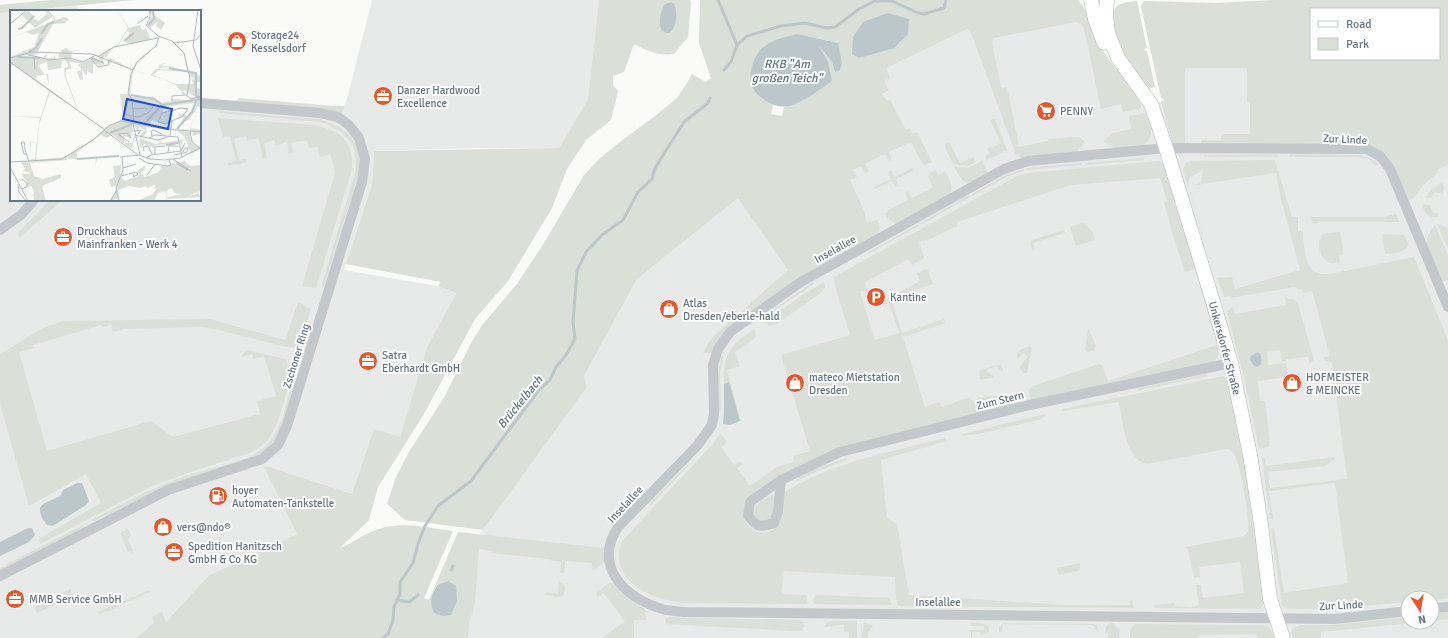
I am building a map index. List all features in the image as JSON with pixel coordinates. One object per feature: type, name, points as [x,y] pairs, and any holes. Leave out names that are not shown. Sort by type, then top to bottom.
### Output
[{"type":"street","name":"Unkersdorfer Straße","points":[[1091,0],[1095,19],[1106,48],[1126,70]]},
{"type":"street","name":"Unkersdorfer Straße","points":[[1107,0],[1106,16],[1108,33],[1118,58],[1151,104],[1166,148],[1231,363],[1250,455],[1261,524],[1270,599],[1284,638]]},
{"type":"street","name":"Zschoner Ring","points":[[0,576],[168,490],[262,459],[278,445],[287,426],[362,182],[365,159],[359,138],[349,125],[338,117],[320,113],[201,104]]},
{"type":"street","name":"Zur Linde","points":[[1166,148],[1367,150],[1380,156],[1390,169],[1448,307]]},
{"type":"street","name":"Inselallee","points":[[1166,148],[1028,161],[1004,169],[801,282],[730,332],[718,349],[713,365],[714,414],[712,425],[697,446],[618,527],[612,537],[609,547],[609,560],[612,571],[621,586],[638,598],[658,608],[684,612],[1276,618]]},
{"type":"street","points":[[0,230],[21,215],[33,201]]},
{"type":"street","name":"Zum Stern","points":[[781,480],[778,512],[774,523],[764,527],[754,523],[748,515],[750,502],[781,480],[840,452],[1025,406],[1231,363]]},
{"type":"street","name":"Zur Linde","points":[[1276,618],[1335,619],[1400,612]]},
{"type":"shaded area","points":[[372,0],[599,0],[588,99],[559,148],[478,148],[374,151],[372,185],[344,270],[437,286],[458,293],[427,347],[400,438],[374,430],[352,494],[263,465],[297,534],[208,576],[166,622],[147,638],[0,638],[0,13],[10,12],[10,201],[201,201],[201,98],[295,105],[327,109],[342,114]]},
{"type":"shaded area","points":[[1068,1],[1140,106],[1164,101],[1156,50],[1255,51],[1353,145],[1448,162],[1448,638],[465,638],[475,584],[480,534],[587,387],[584,376],[637,279],[739,197],[740,167],[932,32]]},
{"type":"shaded area","points":[[77,6],[79,10],[31,10]]},
{"type":"green space","points":[[51,0],[134,0],[31,10],[10,10],[10,12],[0,13],[0,5]]},
{"type":"green space","points":[[599,0],[690,0],[688,37],[674,54],[653,52],[634,44],[624,72],[613,76],[613,85],[618,91],[611,120],[586,140],[567,169],[552,208],[508,281],[475,319],[424,414],[378,487],[369,520],[340,548],[369,533],[388,527],[406,525],[453,531],[424,598],[429,600],[458,532],[604,548],[604,562],[595,570],[592,570],[592,563],[565,561],[564,573],[560,573],[561,562],[549,559],[492,553],[492,551],[479,549],[475,603],[469,624],[468,638],[136,638],[154,623],[152,617],[162,612],[166,622],[208,576],[297,534],[263,465],[352,494],[374,429],[400,437],[427,347],[457,293],[438,286],[441,282],[346,264],[372,185],[374,151],[559,148],[588,99]]},
{"type":"green space","points":[[700,0],[1078,0],[1087,12],[1102,49],[1132,88],[1142,106],[1141,108],[1123,112],[1121,104],[1101,109],[1084,28],[1081,24],[1076,22],[994,38],[992,42],[1001,88],[1007,87],[1019,147],[1048,141],[1048,139],[1079,137],[1084,141],[1077,152],[1021,158],[1019,154],[1016,155],[970,30],[967,29],[886,68],[890,78],[884,81],[889,90],[882,94],[887,101],[890,100],[906,130],[910,128],[913,134],[917,132],[932,162],[925,165],[922,163],[911,142],[889,152],[892,159],[889,161],[885,154],[865,164],[869,171],[865,173],[861,166],[853,170],[857,177],[850,180],[865,213],[867,222],[869,223],[877,219],[879,229],[877,236],[721,337],[711,353],[703,353],[709,342],[717,333],[788,270],[738,198],[637,279],[584,376],[587,387],[483,530],[405,520],[387,504],[396,477],[409,452],[445,396],[471,343],[483,324],[517,284],[544,243],[584,175],[599,159],[677,98],[692,74],[706,82],[711,78],[699,43]],"holes":[[[798,34],[838,43],[835,72],[832,62],[818,45],[831,81],[803,100],[784,107],[782,116],[771,114],[773,105],[761,98]]]},
{"type":"green space","points":[[1273,0],[1448,0],[1448,165],[1437,170],[1438,173],[1426,182],[1414,198],[1407,201],[1383,155],[1201,145],[1201,140],[1221,140],[1221,134],[1250,134],[1250,102],[1247,102],[1247,68],[1185,68],[1185,145],[1173,144],[1161,101],[1164,101],[1163,98],[1161,98],[1141,6],[1144,1],[1217,3]]},
{"type":"green space","points":[[1137,1],[1147,48],[1144,49],[1147,51],[1155,87],[1147,89],[1120,49],[1111,25],[1111,15],[1118,5]]},
{"type":"green space","points":[[239,98],[345,106],[342,114],[327,109],[236,101]]},
{"type":"green space","points":[[219,111],[320,119],[339,127],[353,140],[358,149],[360,158],[357,180],[324,286],[321,288],[356,170],[355,151],[352,143],[342,133],[327,124],[320,122],[219,113]]},
{"type":"green space","points":[[1145,113],[1151,131],[1150,139],[1147,143],[1142,146],[1113,149],[1112,145],[1104,142],[1104,140],[1113,133],[1131,129],[1129,116]]},
{"type":"green space","points":[[218,118],[314,125],[331,130],[338,134],[348,145],[351,151],[352,169],[316,288],[302,286],[335,173],[331,154],[320,157],[317,147],[309,148],[307,140],[291,143],[293,152],[289,153],[287,142],[276,145],[274,140],[264,143],[267,158],[263,159],[259,138],[247,141],[246,136],[234,139],[239,160],[246,159],[247,162],[229,166],[228,163],[236,161],[230,136],[223,137]]},
{"type":"green space","points":[[995,119],[1007,150],[987,160],[985,156],[990,154],[987,149],[1001,143],[990,120]]},
{"type":"green space","points":[[949,142],[960,163],[973,157],[976,162],[968,166],[953,164],[945,147],[945,144]]},
{"type":"green space","points":[[1276,154],[1279,157],[1204,157],[1204,155]]},
{"type":"green space","points":[[1291,154],[1360,155],[1370,158],[1378,164],[1376,166],[1368,159],[1357,157],[1289,157]]},
{"type":"green space","points":[[1144,158],[1144,160],[1085,165],[1085,163]]},
{"type":"green space","points":[[1275,160],[1292,217],[1298,217],[1298,231],[1303,232],[1303,241],[1308,264],[1318,273],[1330,274],[1414,257],[1448,340],[1448,598],[1440,599],[1440,590],[1400,590],[1400,603],[1325,609],[1289,609],[1282,605],[1271,529],[1274,528],[1284,593],[1348,583],[1335,483],[1269,491],[1273,519],[1270,519],[1262,458],[1265,458],[1266,466],[1335,457],[1335,459],[1325,466],[1268,472],[1270,488],[1347,479],[1332,362],[1326,361],[1323,358],[1330,356],[1312,291],[1304,293],[1302,290],[1294,287],[1231,298],[1231,296],[1224,297],[1218,278],[1232,277],[1235,289],[1300,270],[1281,199],[1276,173],[1196,185],[1201,182],[1203,170],[1190,177],[1188,184],[1205,240],[1183,170],[1186,163],[1192,161]]},
{"type":"green space","points":[[982,161],[988,173],[972,182],[962,179],[954,167],[968,168]]},
{"type":"green space","points":[[1160,161],[1164,165],[1201,282],[1219,347],[1219,354],[1214,362],[1031,401],[1029,390],[1033,386],[1099,364],[1102,365],[1108,381],[1217,345],[1195,269],[1185,272],[1173,236],[1164,202],[1167,201],[1160,178],[1071,185],[957,222],[957,226],[933,238],[919,242],[924,256],[923,259],[912,265],[908,259],[864,283],[868,290],[860,292],[875,340],[899,333],[889,303],[884,305],[883,301],[920,281],[917,274],[926,269],[928,270],[933,284],[891,298],[902,333],[944,319],[945,323],[903,337],[925,407],[939,402],[942,407],[970,397],[971,401],[994,396],[1005,397],[1009,400],[1012,406],[859,444],[746,502],[744,511],[745,519],[749,526],[761,533],[768,532],[775,528],[781,520],[784,510],[785,492],[803,482],[842,465],[883,453],[945,438],[946,441],[881,460],[887,518],[897,524],[909,595],[1065,605],[1130,605],[1130,601],[1132,600],[1134,608],[898,606],[895,577],[784,571],[781,594],[806,595],[808,604],[683,603],[671,601],[646,592],[635,586],[626,577],[621,567],[619,555],[622,541],[712,445],[720,433],[727,442],[721,447],[734,465],[740,461],[743,464],[737,468],[750,486],[777,467],[794,462],[793,456],[810,451],[781,355],[850,335],[835,286],[834,277],[1017,176],[1029,173]]},
{"type":"green space","points":[[1082,163],[1082,165],[1027,170],[1027,168]]},
{"type":"green space","points":[[912,168],[913,171],[896,179],[899,186],[895,187],[892,181],[875,189],[874,187],[891,179],[888,172],[891,170],[895,177]]},
{"type":"green space","points":[[1024,169],[1024,171],[1008,176],[973,196],[972,194],[1007,174]]},
{"type":"green space","points":[[936,170],[938,175],[945,171],[950,180],[951,192],[949,195],[900,223],[893,222],[887,218],[885,213],[888,212],[888,210],[908,200],[905,193],[908,191],[912,198],[933,187],[928,177],[930,173]]},
{"type":"green space","points":[[1442,183],[1444,187],[1443,194],[1435,192],[1431,198],[1426,198],[1432,189]]},
{"type":"green space","points":[[969,195],[970,197],[921,225],[920,223]]},
{"type":"green space","points":[[49,201],[62,201],[19,238],[18,233]]},
{"type":"green space","points":[[1424,204],[1430,205],[1432,212],[1438,213],[1438,217],[1432,217],[1427,214],[1423,208]]},
{"type":"green space","points":[[1396,214],[1399,222],[1320,222],[1313,224],[1311,217],[1384,217]]},
{"type":"green space","points":[[1083,223],[1093,232],[1095,240],[1076,246],[1070,227]]},
{"type":"green space","points":[[918,224],[919,226],[870,253],[869,252]]},
{"type":"green space","points":[[1437,224],[1448,228],[1448,249]]},
{"type":"green space","points":[[1435,225],[1448,255],[1448,280],[1441,282],[1426,245],[1428,235]]},
{"type":"green space","points":[[1064,230],[1065,233],[1033,243],[1034,248],[1032,249],[1030,243],[1032,240]]},
{"type":"green space","points":[[1340,232],[1344,254],[1339,255],[1340,262],[1331,263],[1323,258],[1319,248],[1320,239],[1327,233]]},
{"type":"green space","points":[[1382,234],[1404,235],[1409,245],[1404,250],[1392,254],[1385,254]]},
{"type":"green space","points":[[813,282],[814,284],[768,315],[767,314]]},
{"type":"green space","points":[[824,282],[825,287],[822,292],[775,325],[769,326],[764,322],[801,296]]},
{"type":"green space","points":[[1285,298],[1293,299],[1298,304],[1314,360],[1309,364],[1308,357],[1286,359],[1286,361],[1282,362],[1280,350],[1267,352],[1268,365],[1286,363],[1288,377],[1258,381],[1260,401],[1265,401],[1270,443],[1268,447],[1259,449],[1243,373],[1227,311],[1233,307],[1235,314],[1286,305]]},
{"type":"green space","points":[[298,302],[311,309],[300,347],[287,347],[211,328],[124,329],[113,332],[111,325],[102,327],[101,325],[33,345],[34,348],[19,352],[47,451],[151,421],[173,437],[260,414],[257,401],[276,396],[264,356],[253,359],[252,354],[241,357],[244,352],[248,350],[285,359],[292,373],[275,428],[266,442],[258,448],[250,453],[193,471],[150,487],[40,544],[38,539],[101,503],[86,474],[29,506],[0,404],[0,354],[41,329],[63,321],[210,319],[285,340]]},
{"type":"green space","points":[[754,329],[756,335],[754,339],[735,352],[740,366],[727,370],[740,421],[729,383],[724,384],[725,365],[727,357],[734,346],[739,340]]},
{"type":"green space","points":[[1088,329],[1096,346],[1094,350],[1087,352],[1085,350]]},
{"type":"green space","points":[[1030,346],[1032,348],[1027,373],[1023,373],[1020,367],[1028,356],[1023,353],[1018,359],[1017,355],[1020,350]]},
{"type":"green space","points":[[721,356],[723,356],[720,374],[721,411],[719,411],[718,374]]},
{"type":"green space","points":[[1001,364],[1003,370],[1002,372],[996,366],[986,370],[994,377],[982,380],[979,379],[979,371]]},
{"type":"green space","points":[[1207,374],[1208,376],[1139,390],[1138,388]]},
{"type":"green space","points":[[1224,376],[1228,383],[1246,472],[1264,603],[1260,609],[1155,608],[1153,605],[1174,603],[1175,606],[1192,607],[1199,605],[1196,585],[1201,585],[1203,598],[1244,593],[1240,562],[1199,567],[1200,577],[1194,578],[1188,549],[1186,547],[1244,536],[1248,532],[1248,516],[1237,460],[1230,450],[1226,449],[1147,464],[1140,461],[1134,455],[1126,439],[1119,402],[1063,411],[1062,409]]},
{"type":"green space","points":[[293,379],[295,382],[283,425],[269,447],[261,453],[251,459],[226,468],[166,487],[94,521],[91,520],[138,496],[185,476],[241,460],[261,450],[273,437],[281,422]]},
{"type":"green space","points":[[1045,414],[1045,416],[1041,419],[978,434],[963,436],[963,434]]},
{"type":"green space","points":[[846,458],[847,460],[797,481],[796,479],[813,470]]},
{"type":"green space","points":[[688,464],[689,465],[651,505],[649,504]]},
{"type":"green space","points":[[774,495],[773,516],[770,520],[761,522],[754,516],[754,509],[759,503]]},
{"type":"green space","points":[[83,525],[82,529],[0,571],[0,568]]},
{"type":"green space","points":[[127,529],[131,535],[128,540],[133,551],[132,554],[131,551],[128,552],[120,533]]},
{"type":"green space","points":[[1080,563],[1080,569],[1078,571],[1059,575],[1057,568]]},
{"type":"green space","points":[[559,582],[565,587],[564,594],[561,597],[545,595],[546,592],[558,594]]},
{"type":"green space","points":[[609,583],[612,583],[630,600],[645,609],[646,620],[634,620],[634,638],[602,638],[625,621],[604,593],[598,597],[596,593]]},
{"type":"green space","points":[[70,589],[74,604],[72,606],[69,599],[37,613],[34,606]]},
{"type":"green space","points":[[149,590],[150,592],[104,613],[99,614],[98,612]]},
{"type":"green space","points":[[816,595],[889,598],[892,605],[814,604],[813,600]]},
{"type":"green space","points":[[1448,612],[1448,619],[1440,620],[1440,613]]},
{"type":"green space","points":[[670,617],[798,620],[803,622],[804,626],[801,631],[795,631],[666,624],[665,619]]},
{"type":"green space","points":[[1400,618],[1400,624],[1321,632],[1321,638],[1293,638],[1291,633],[1294,628],[1301,625],[1331,625]]},
{"type":"green space","points":[[831,621],[856,621],[857,638],[849,638],[849,632],[844,632],[844,625],[824,627],[826,623]]},
{"type":"green space","points":[[864,622],[873,626],[868,632],[868,638],[861,638]]},
{"type":"green space","points":[[971,622],[984,624],[989,627],[989,632],[980,635],[980,632],[973,632],[971,638],[971,632],[969,630],[984,630],[984,626],[971,626]]},
{"type":"green space","points":[[1003,623],[1091,624],[1097,625],[1098,633],[1092,625],[1003,624],[1002,632],[999,632],[999,627]]},
{"type":"green space","points":[[1113,623],[1120,630],[1119,638],[1108,638],[1108,633],[1105,633],[1106,626]]},
{"type":"green space","points":[[1135,624],[1264,625],[1269,627],[1275,638],[1258,638],[1255,634],[1198,635],[1198,638],[1130,638],[1130,630]]},
{"type":"water","points":[[671,2],[675,7],[676,20],[674,28],[669,33],[662,30],[660,26],[660,17],[664,5]]},
{"type":"water","points":[[888,13],[909,19],[908,34],[894,48],[859,58],[852,54],[853,37],[863,22]]},
{"type":"water","name":"RKB \"Am großen Teich\"","points":[[798,34],[838,43],[842,64],[840,70],[835,72],[832,62],[819,46],[828,62],[832,81],[800,102],[784,107],[774,105],[759,96],[751,84],[753,62],[761,49],[769,43]]},
{"type":"water","points":[[1258,352],[1262,361],[1257,367],[1253,365],[1250,359],[1251,356]]},
{"type":"water","points":[[729,382],[740,421],[730,425],[723,424],[724,384]]},
{"type":"water","points":[[77,483],[82,483],[89,501],[86,505],[56,524],[52,526],[47,525],[42,518],[40,507],[60,496],[63,490]]},
{"type":"water","points":[[28,528],[32,528],[35,535],[29,542],[0,556],[0,542]]},
{"type":"water","points":[[448,581],[456,586],[457,601],[451,615],[443,616],[434,613],[432,598],[438,585]]},
{"type":"waterway","points":[[718,0],[737,45]]},
{"type":"waterway","name":"Brückelbach","points":[[724,70],[731,62],[737,45],[747,36],[781,26],[805,23],[826,28],[835,27],[859,9],[875,1],[892,1],[918,13],[924,14],[944,8],[946,0]]},
{"type":"waterway","name":"Brückelbach","points":[[383,638],[388,634],[393,620],[394,607],[400,594],[400,582],[413,563],[425,526],[438,506],[471,481],[538,391],[550,380],[556,367],[566,355],[575,339],[573,322],[577,271],[586,252],[602,235],[623,220],[638,192],[652,179],[655,168],[684,122],[708,103],[710,98]]},
{"type":"waterway","points":[[451,570],[453,566]]},
{"type":"waterway","points":[[397,600],[409,602],[418,595]]},
{"type":"place","name":"Storage24 Kesselsdorf","points":[[237,41]]},
{"type":"place","name":"Danzer Hardwood Excellence","points":[[383,96]]},
{"type":"place","name":"PENNY","points":[[1046,111]]},
{"type":"place","name":"Druckhaus Mainfranken - Werk 4","points":[[63,237]]},
{"type":"place","name":"Kantine","points":[[876,297]]},
{"type":"place","name":"Atlas Dresden/eberle-hald","points":[[669,309]]},
{"type":"place","name":"Satra Eberhardt GmbH","points":[[368,361]]},
{"type":"place","name":"mateco Mietstation Dresden","points":[[795,383]]},
{"type":"place","name":"HOFMEISTER & MEINCKE","points":[[1292,383]]},
{"type":"place","name":"hoyer Automaten-Tankstelle","points":[[218,496]]},
{"type":"place","name":"vers@ndo®","points":[[163,527]]},
{"type":"place","name":"Spedition Hanitzsch GmbH & Co KG","points":[[174,552]]},
{"type":"place","name":"MMB Service GmbH","points":[[15,599]]}]
